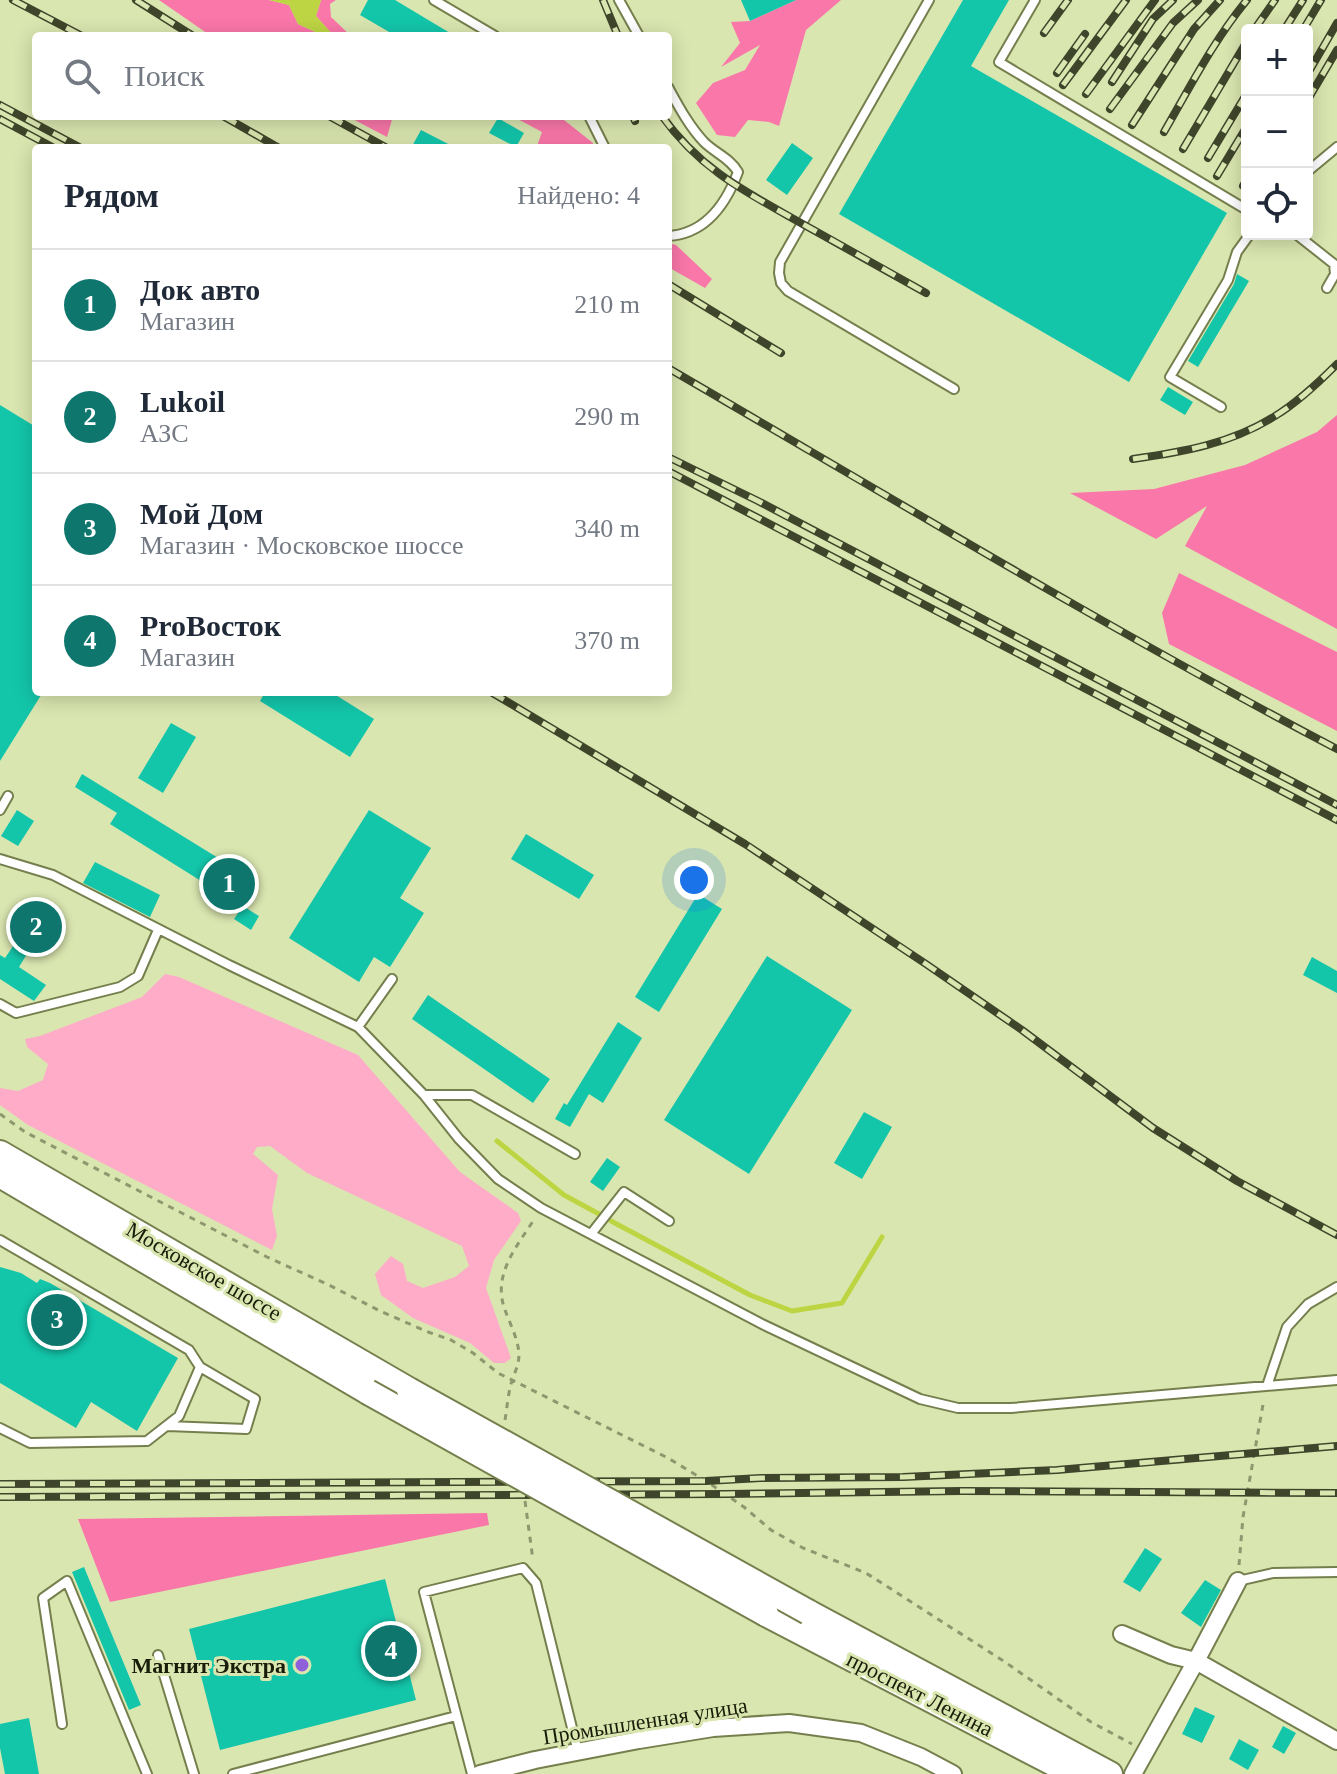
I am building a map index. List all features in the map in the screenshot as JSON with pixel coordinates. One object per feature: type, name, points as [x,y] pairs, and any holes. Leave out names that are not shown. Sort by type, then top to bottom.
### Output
[{"type":"main road","name":"Московское шоссе","points":[[0,1153],[409,1390],[808,1612]]},
{"type":"main road","name":"Московское шоссе","points":[[0,1175],[368,1392],[766,1614]]},
{"type":"main road","name":"проспект Ленина","points":[[808,1612],[1110,1774]]},
{"type":"main road","name":"проспект Ленина","points":[[766,1614],[1074,1774]]},
{"type":"street","points":[[1133,1774],[1238,1581]]},
{"type":"street","points":[[1122,1634],[1171,1655],[1196,1661],[1337,1741]]},
{"type":"street","name":"Промышленная улица","points":[[480,1774],[521,1769],[578,1752],[713,1728],[789,1723],[861,1733],[921,1757],[953,1774]]},
{"type":"lane","points":[[434,0],[488,32]]},
{"type":"lane","points":[[619,0],[637,32]]},
{"type":"lane","points":[[929,0],[801,223],[780,262],[779,273],[781,283],[788,291],[954,389]]},
{"type":"lane","points":[[1035,0],[999,62],[1241,206]]},
{"type":"lane","points":[[672,94],[688,122],[706,144],[733,164],[738,172],[720,208],[705,224],[681,236],[672,236]]},
{"type":"lane","points":[[591,120],[603,144]]},
{"type":"lane","points":[[1312,168],[1337,147]]},
{"type":"lane","points":[[1221,407],[1170,377],[1228,280],[1237,252],[1246,240]]},
{"type":"lane","points":[[1304,240],[1334,264],[1335,274],[1327,288]]},
{"type":"lane","points":[[0,810],[8,796]]},
{"type":"lane","points":[[0,859],[53,875],[358,1027],[424,1095],[459,1139],[498,1179],[541,1208],[749,1318],[920,1399],[958,1408],[1011,1408],[1337,1380]]},
{"type":"lane","points":[[0,1004],[16,1013],[120,987],[138,976],[158,930]]},
{"type":"lane","points":[[358,1027],[392,979]]},
{"type":"lane","points":[[424,1095],[472,1095],[575,1154]]},
{"type":"lane","points":[[591,1234],[624,1192],[669,1221]]},
{"type":"lane","points":[[0,1240],[189,1350],[200,1367],[255,1399],[246,1429],[166,1426]]},
{"type":"lane","points":[[1267,1386],[1287,1327],[1308,1304],[1337,1287]]},
{"type":"lane","points":[[0,1428],[30,1443],[147,1441],[179,1416],[200,1367]]},
{"type":"lane","points":[[472,1774],[424,1592],[523,1568],[536,1583],[578,1752]]},
{"type":"lane","points":[[1238,1581],[1273,1573],[1337,1572]]},
{"type":"lane","points":[[62,1724],[43,1598],[67,1581],[147,1774]]},
{"type":"lane","points":[[158,1655],[194,1774]]},
{"type":"lane","points":[[233,1774],[456,1716]]},
{"type":"path","points":[[0,1114],[25,1132],[267,1257],[380,1311],[451,1340],[512,1381],[668,1458],[744,1507],[771,1530],[803,1548],[866,1573],[1005,1662],[1091,1722],[1146,1751]]},
{"type":"path","points":[[512,1381],[518,1369],[519,1355],[500,1292],[501,1281],[506,1264],[541,1208]]},
{"type":"path","points":[[1238,1581],[1243,1517],[1267,1386]]},
{"type":"shaded area","points":[[159,0],[269,0],[289,5],[298,24],[315,32],[205,32]]},
{"type":"shaded area","points":[[269,0],[321,0],[316,16],[330,32],[315,32],[298,24],[289,5]]},
{"type":"shaded area","points":[[321,0],[336,0],[330,4],[331,17],[347,32],[330,32],[316,16]]},
{"type":"shaded area","points":[[796,0],[841,0],[806,30],[779,126],[748,120],[735,137],[717,135],[696,103],[713,83],[745,70],[760,45],[721,67],[740,43],[731,22],[750,21]]},
{"type":"shaded area","points":[[355,120],[392,120],[387,137]]},
{"type":"shaded area","points":[[520,120],[564,120],[593,144],[538,144],[542,132]]},
{"type":"shaded area","points":[[672,244],[712,279],[705,288],[672,269]]},
{"type":"shaded area","points":[[1337,415],[1337,629],[1185,546],[1207,506],[1156,539],[1070,493],[1154,489],[1245,465],[1317,432]]},
{"type":"shaded area","points":[[1179,573],[1337,652],[1337,731],[1169,644],[1162,613]]},
{"type":"shaded area","points":[[165,974],[179,977],[358,1055],[460,1172],[518,1213],[521,1221],[494,1260],[486,1288],[511,1358],[505,1363],[494,1363],[470,1343],[413,1318],[381,1295],[375,1274],[391,1256],[403,1264],[407,1281],[423,1288],[455,1277],[469,1266],[462,1246],[307,1173],[270,1146],[257,1147],[253,1154],[278,1175],[272,1209],[277,1236],[272,1250],[28,1125],[0,1105],[0,1088],[18,1091],[43,1080],[48,1064],[27,1047],[25,1039],[142,997]]},
{"type":"shaded area","points":[[487,1513],[489,1525],[110,1602],[78,1519]]},
{"type":"building","points":[[368,0],[395,0],[448,32],[389,32],[360,15]]},
{"type":"building","points":[[741,0],[796,0],[750,21]]},
{"type":"building","points":[[963,0],[1009,0],[971,66],[1227,213],[1129,382],[839,214]]},
{"type":"building","points":[[497,120],[501,120],[524,133],[518,144],[510,144],[489,133]]},
{"type":"building","points":[[421,130],[448,144],[413,144]]},
{"type":"building","points":[[792,143],[813,158],[787,195],[766,180]]},
{"type":"building","points":[[1237,274],[1249,281],[1198,367],[1188,361]]},
{"type":"building","points":[[1168,387],[1193,402],[1185,415],[1160,400]]},
{"type":"building","points":[[0,405],[32,425],[32,696],[41,696],[0,761]]},
{"type":"building","points":[[263,696],[337,696],[374,719],[350,757],[260,701]]},
{"type":"building","points":[[171,723],[196,737],[163,793],[138,778]]},
{"type":"building","points":[[82,774],[249,877],[233,901],[110,824],[117,813],[75,787]]},
{"type":"building","points":[[17,810],[34,821],[18,846],[1,836]]},
{"type":"building","points":[[369,810],[431,848],[400,898],[424,913],[390,967],[374,957],[359,982],[289,938]]},
{"type":"building","points":[[526,834],[594,875],[579,899],[511,859]]},
{"type":"building","points":[[95,862],[160,895],[150,917],[83,883]]},
{"type":"building","points":[[698,894],[722,909],[659,1012],[635,997]]},
{"type":"building","points":[[243,906],[259,916],[251,930],[234,919]]},
{"type":"building","points":[[30,907],[56,924],[42,946],[35,941],[19,967],[46,985],[34,1001],[0,979],[0,955],[5,958],[22,933],[16,929]]},
{"type":"building","points":[[767,956],[852,1010],[749,1174],[664,1120]]},
{"type":"building","points":[[1312,957],[1337,971],[1337,993],[1303,975]]},
{"type":"building","points":[[428,995],[550,1079],[533,1103],[412,1019]]},
{"type":"building","points":[[618,1022],[642,1038],[603,1103],[589,1094],[570,1127],[555,1119],[564,1103],[567,1105]]},
{"type":"building","points":[[864,1112],[892,1127],[862,1179],[834,1163]]},
{"type":"building","points":[[607,1158],[620,1167],[603,1191],[590,1182]]},
{"type":"building","points":[[0,1267],[21,1273],[37,1283],[40,1279],[50,1283],[178,1358],[137,1431],[91,1402],[76,1428],[0,1383]]},
{"type":"building","points":[[1145,1548],[1162,1559],[1140,1592],[1123,1582]]},
{"type":"building","points":[[84,1567],[141,1705],[129,1710],[72,1572]]},
{"type":"building","name":"Магнит Экстра","points":[[385,1579],[416,1700],[220,1750],[189,1629]]},
{"type":"building","points":[[1205,1580],[1221,1590],[1201,1627],[1181,1613]]},
{"type":"building","points":[[1195,1707],[1215,1716],[1202,1743],[1182,1734]]},
{"type":"building","points":[[29,1718],[39,1774],[5,1774],[0,1724]]},
{"type":"building","points":[[1283,1726],[1296,1733],[1284,1754],[1272,1747]]},
{"type":"building","points":[[1239,1739],[1259,1750],[1248,1770],[1229,1759]]},
{"type":"waterway","points":[[497,1141],[564,1195],[599,1214]]},
{"type":"waterway","points":[[611,1221],[750,1295],[792,1311],[842,1303],[882,1237]]},
{"type":"railway","points":[[13,0],[74,32]]},
{"type":"railway","points":[[136,0],[187,32]]},
{"type":"railway","points":[[603,0],[616,32]]},
{"type":"railway","points":[[1044,33],[1068,0]]},
{"type":"railway","points":[[1063,85],[1126,0]]},
{"type":"railway","points":[[1086,94],[1155,0]]},
{"type":"railway","points":[[1112,82],[1153,19],[1173,0]]},
{"type":"railway","points":[[1110,109],[1173,23],[1198,0]]},
{"type":"railway","points":[[1132,125],[1194,29],[1220,0]]},
{"type":"railway","points":[[1164,132],[1213,47],[1247,0]]},
{"type":"railway","points":[[1258,24],[1275,0]]},
{"type":"railway","points":[[1288,24],[1303,0]]},
{"type":"railway","points":[[1307,24],[1321,0]]},
{"type":"railway","points":[[1313,65],[1337,23]]},
{"type":"railway","points":[[1057,73],[1085,34]]},
{"type":"railway","points":[[1310,96],[1337,50]]},
{"type":"railway","points":[[1183,149],[1241,51]]},
{"type":"railway","points":[[1208,158],[1245,96]]},
{"type":"railway","points":[[0,105],[73,144]]},
{"type":"railway","points":[[0,119],[47,144]]},
{"type":"railway","points":[[230,120],[272,144]]},
{"type":"railway","points":[[336,120],[380,144]]},
{"type":"railway","points":[[665,120],[694,152],[728,180],[926,293]]},
{"type":"railway","points":[[1217,176],[1241,136]]},
{"type":"railway","points":[[672,286],[781,353]]},
{"type":"railway","points":[[1133,459],[1206,445],[1241,434],[1283,411],[1337,364]]},
{"type":"railway","points":[[672,370],[1084,610],[1337,749]]},
{"type":"railway","points":[[672,459],[758,501],[1337,805]]},
{"type":"railway","points":[[672,473],[1337,820]]},
{"type":"railway","points":[[498,696],[745,844],[1022,1030],[1153,1128],[1237,1181],[1337,1235]]},
{"type":"railway","points":[[0,1484],[706,1481],[903,1477],[1057,1470],[1337,1446]]},
{"type":"railway","points":[[0,1497],[962,1491],[1337,1493]]},
{"type":"place","name":"Док авто","points":[[229,884]]},
{"type":"place","name":"Lukoil","points":[[36,927]]},
{"type":"place","name":"Мой Дом","points":[[57,1320]]},
{"type":"place","name":"ProВосток","points":[[391,1651]]},
{"type":"place","name":"Магнит Экстра","points":[[302,1665]]}]
